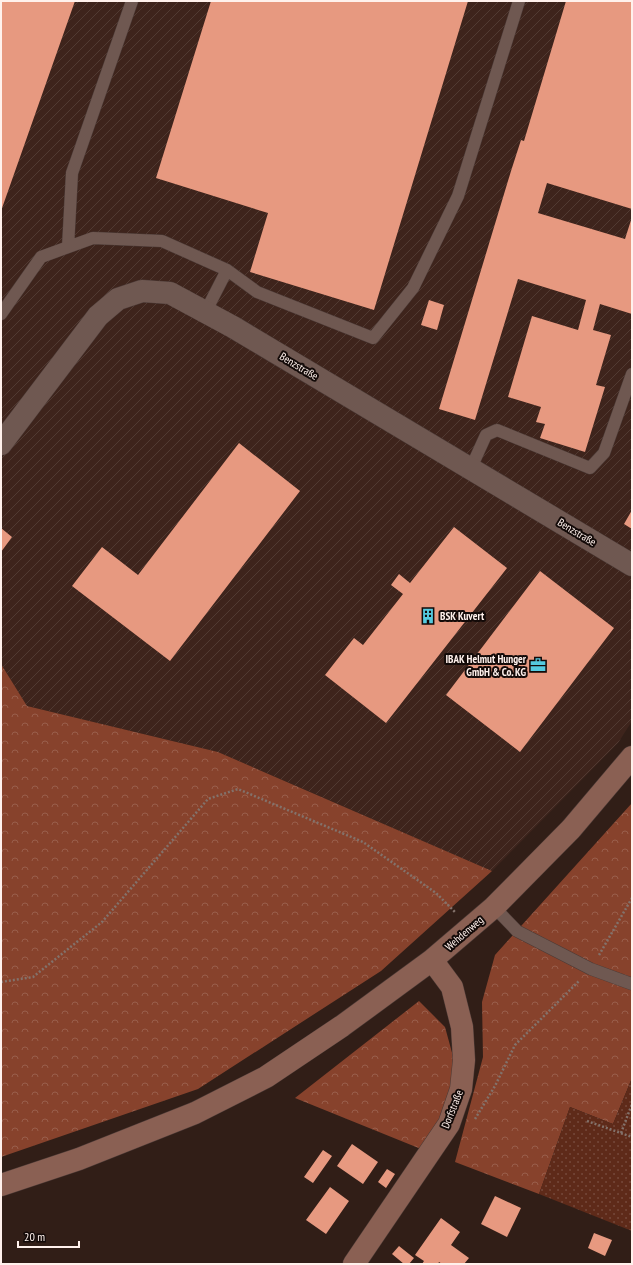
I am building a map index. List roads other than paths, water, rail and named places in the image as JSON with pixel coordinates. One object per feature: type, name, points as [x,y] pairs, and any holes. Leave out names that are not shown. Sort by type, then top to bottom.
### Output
[{"type":"main road","name":"Wehdenweg","points":[[1,1185],[79,1159],[195,1113],[266,1077],[342,1026],[432,960],[494,907],[570,829],[632,757]]},
{"type":"main road","name":"Dorfstraße","points":[[354,1264],[449,1124],[461,1089],[464,1060],[462,1027],[452,987],[432,960]]},
{"type":"street","name":"Benzstraße","points":[[1,444],[98,316],[118,299],[142,290],[170,293],[206,311],[632,565]]},
{"type":"lane","points":[[68,247],[72,173],[132,1]]},
{"type":"lane","points":[[1,314],[41,257],[93,238],[162,241],[227,270],[257,292],[374,338],[413,288],[458,196],[519,1]]},
{"type":"lane","points":[[206,311],[227,270]]},
{"type":"lane","points":[[471,468],[486,435],[497,430],[590,468],[604,454],[632,374]]},
{"type":"lane","points":[[494,907],[517,931],[590,969],[632,984]]},
{"type":"place","name":"BSK Kuvert","points":[[428,616]]},
{"type":"place","name":"IBAK Helmut Hunger GmbH & Co. KG","points":[[538,665]]}]
